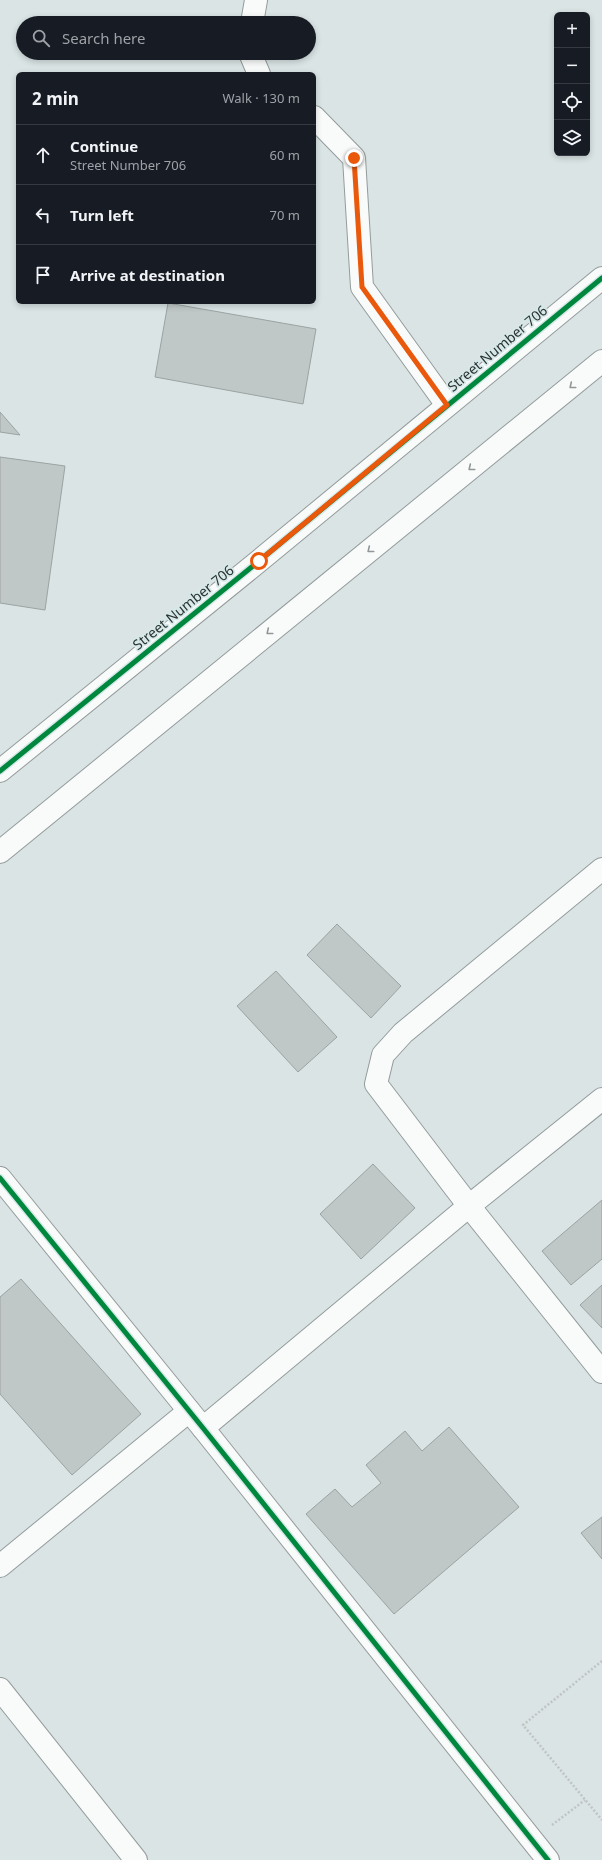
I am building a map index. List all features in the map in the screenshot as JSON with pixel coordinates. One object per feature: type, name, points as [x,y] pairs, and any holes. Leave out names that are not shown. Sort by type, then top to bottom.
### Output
[{"type":"street","points":[[253,16],[256,0]]},
{"type":"street","points":[[253,60],[258,72]]},
{"type":"street","points":[[316,119],[354,158],[362,287],[447,405]]},
{"type":"street","name":"Street Number 706","points":[[0,771],[259,561],[602,278]]},
{"type":"street","points":[[0,852],[602,361]]},
{"type":"street","points":[[602,869],[403,1032],[383,1056],[376,1084],[469,1206],[602,1372]]},
{"type":"street","points":[[203,1428],[469,1206],[602,1099]]},
{"type":"street","points":[[0,1178],[203,1428],[548,1860]]},
{"type":"street","points":[[0,1566],[189,1411]]},
{"type":"street","points":[[0,1689],[136,1860]]},
{"type":"path","points":[[602,1661],[523,1725],[602,1820]]},
{"type":"path","points":[[532,1840],[585,1800]]},
{"type":"building","points":[[168,304],[316,329],[303,404],[155,377]]},
{"type":"building","points":[[0,412],[20,435],[0,432]]},
{"type":"building","points":[[0,457],[65,466],[45,610],[0,603]]},
{"type":"building","points":[[337,924],[401,986],[371,1018],[307,955]]},
{"type":"building","points":[[276,971],[337,1037],[298,1072],[237,1006]]},
{"type":"building","points":[[373,1164],[415,1208],[361,1259],[320,1214]]},
{"type":"building","points":[[602,1200],[602,1259],[571,1285],[542,1251]]},
{"type":"building","points":[[21,1279],[141,1414],[72,1475],[0,1394],[0,1297]]},
{"type":"building","points":[[602,1285],[602,1328],[580,1305]]},
{"type":"building","points":[[449,1427],[519,1507],[394,1614],[306,1514],[335,1489],[352,1507],[381,1483],[366,1465],[405,1431],[422,1451]]},
{"type":"building","points":[[602,1517],[602,1559],[581,1533]]},
{"type":"cycle path","points":[[0,771],[259,561],[602,278]]},
{"type":"cycle path","points":[[0,1178],[203,1428],[548,1860]]},
{"type":"route","points":[[259,561],[447,405],[362,287],[354,158]]}]
